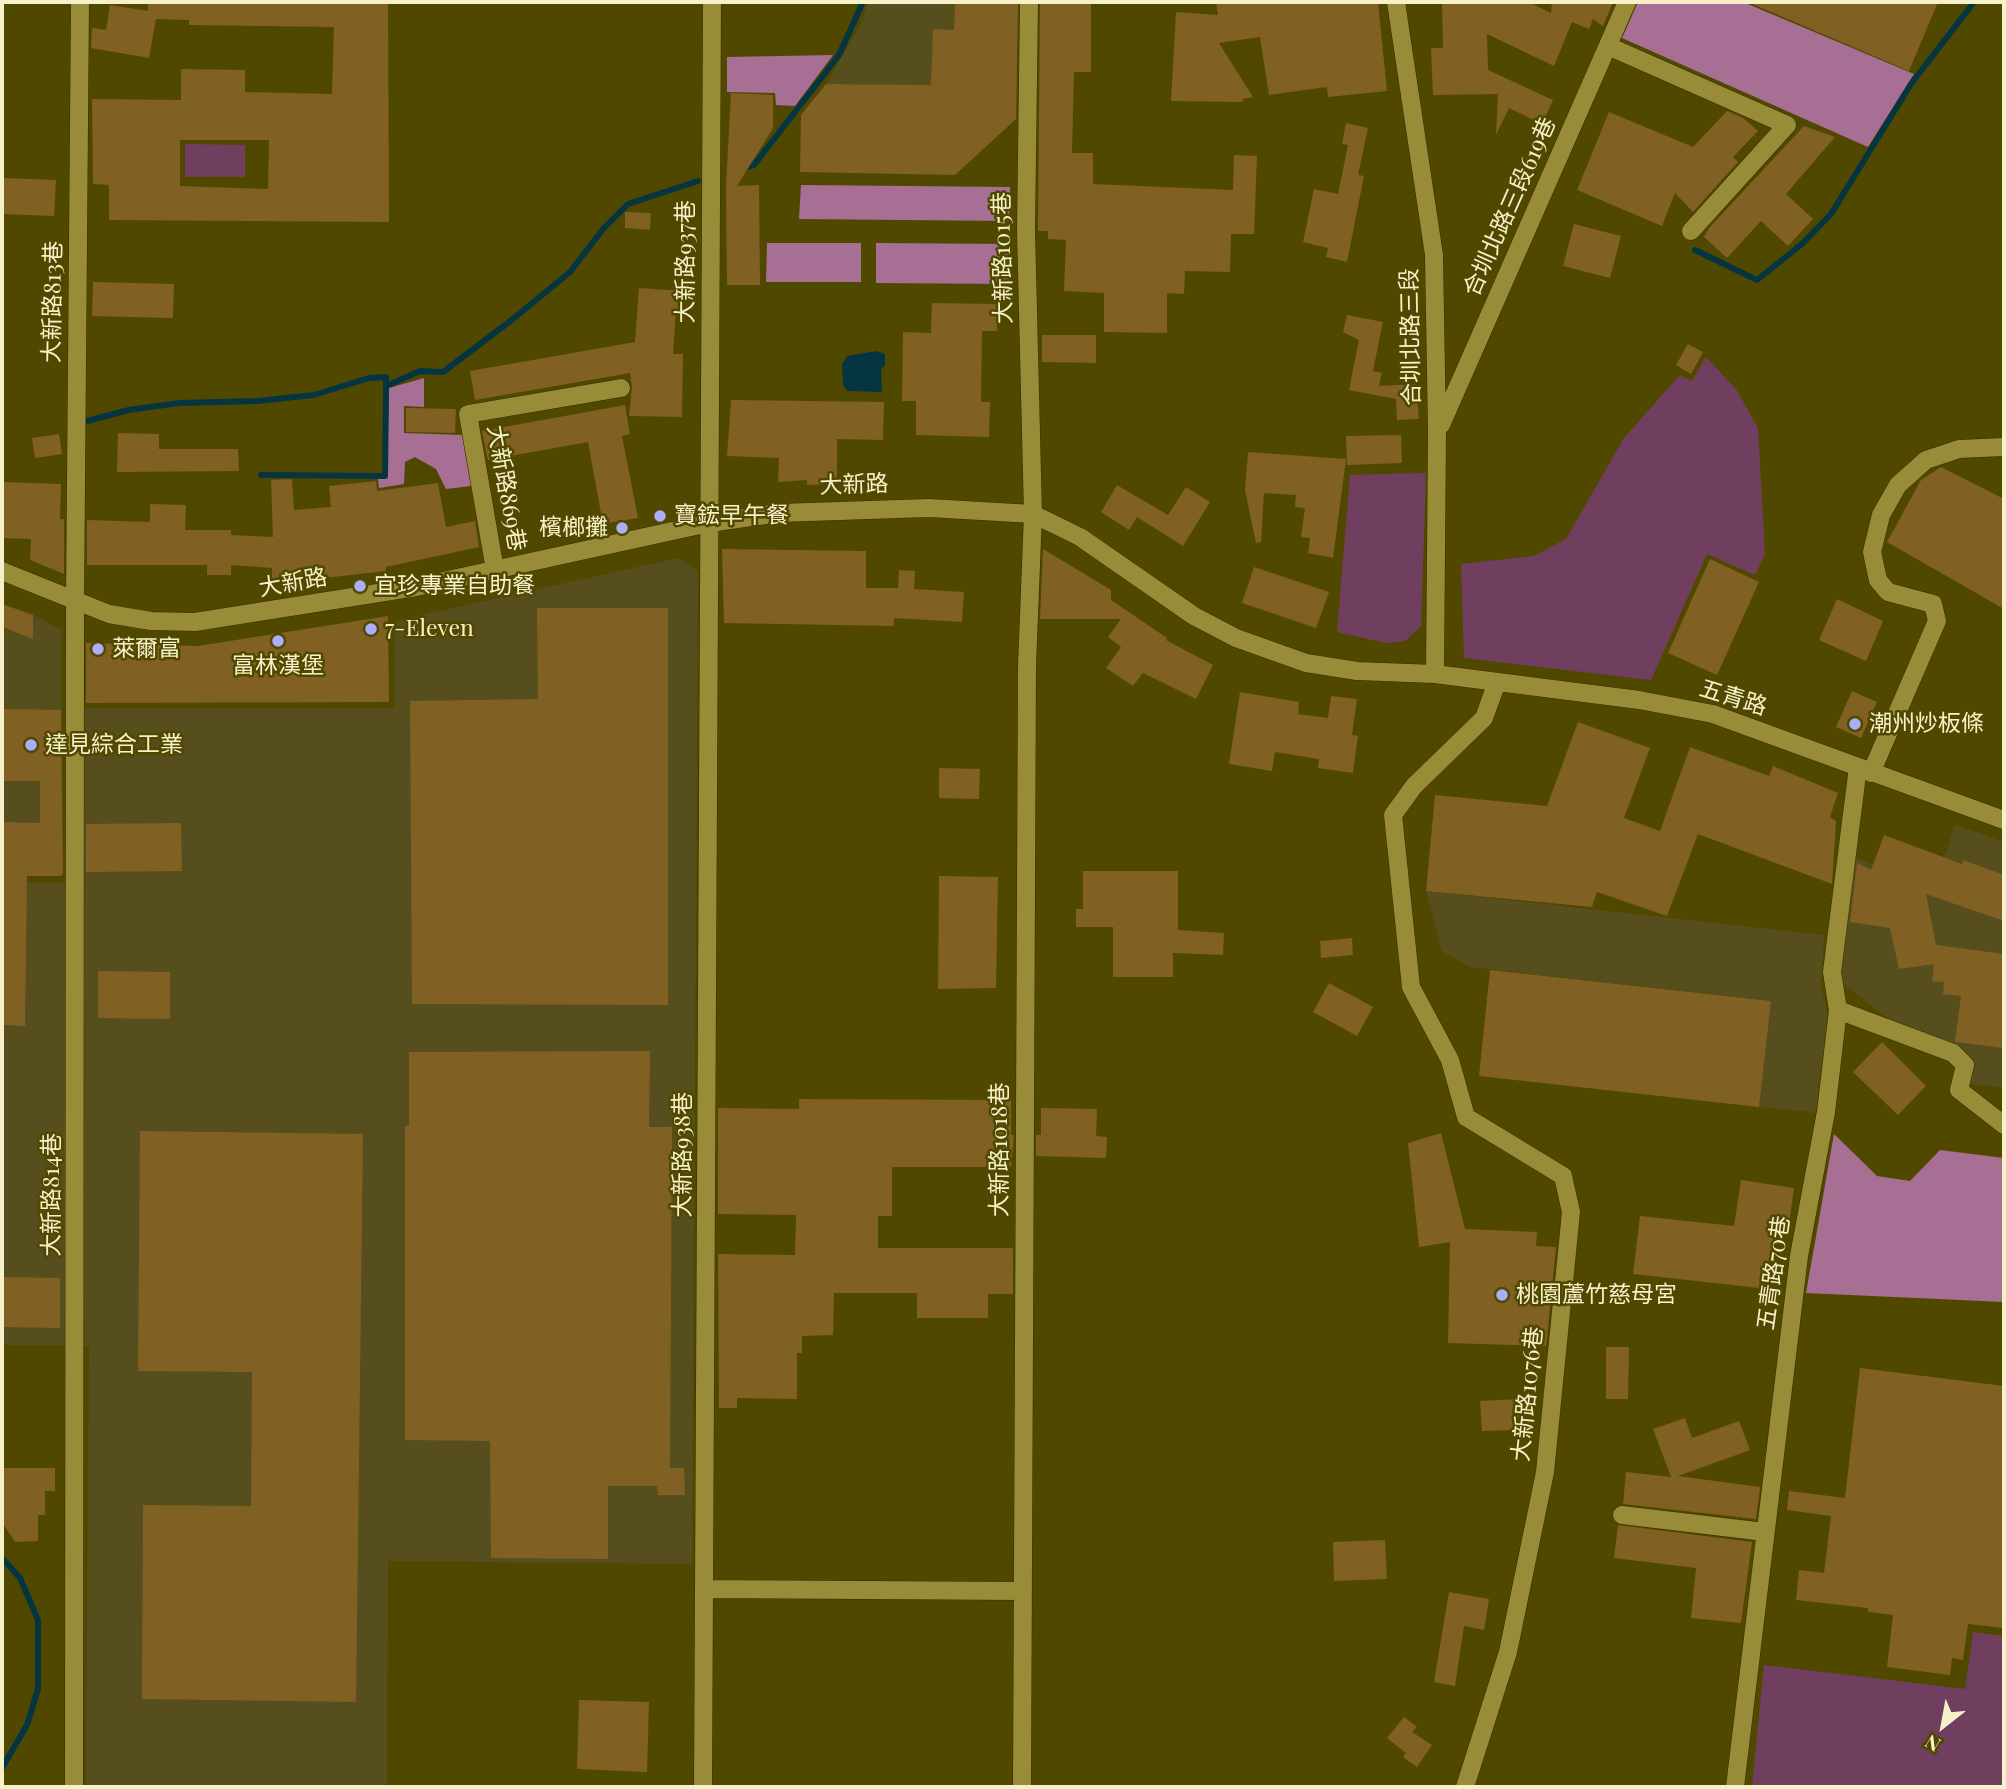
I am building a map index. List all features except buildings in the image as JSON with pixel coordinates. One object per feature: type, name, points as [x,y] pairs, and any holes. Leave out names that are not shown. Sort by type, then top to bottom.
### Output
[{"type":"street","name":"大新路813巷","points":[[75,602],[80,2]]},
{"type":"street","name":"大新路937巷","points":[[709,523],[712,2]]},
{"type":"street","name":"大新路1015巷","points":[[1029,2],[1026,231],[1033,514]]},
{"type":"street","name":"合圳北路三段","points":[[1396,2],[1434,255],[1437,432],[1435,674]]},
{"type":"street","name":"合圳北路三段619巷","points":[[1437,432],[1627,2]]},
{"type":"street","points":[[1608,46],[1787,125],[1691,231]]},
{"type":"street","name":"大新路869巷","points":[[495,570],[468,414],[621,388]]},
{"type":"street","name":"五青路70巷","points":[[1735,1787],[1799,1256],[1826,1112],[1838,1010],[1832,972],[1865,770],[1937,621],[1933,604],[1888,592],[1878,580],[1872,552],[1881,515],[1898,485],[1926,460],[1959,449],[2004,447]]},
{"type":"street","name":"大新路","points":[[2,571],[109,614],[151,621],[195,622],[251,616],[495,570],[709,523],[779,513],[874,508],[989,510],[1033,514],[1080,537],[1194,616],[1236,638],[1306,663],[1357,671],[1435,674]]},
{"type":"street","name":"大新路1018巷","points":[[1022,1787],[1027,666],[1033,514]]},
{"type":"street","name":"大新路938巷","points":[[704,1787],[709,523]]},
{"type":"street","name":"大新路814巷","points":[[74,1787],[75,602]]},
{"type":"street","name":"五青路","points":[[1435,674],[1639,700],[1713,714],[2004,820]]},
{"type":"street","name":"大新路1076巷","points":[[1465,1787],[1508,1652],[1545,1472],[1571,1212],[1563,1176],[1466,1117],[1450,1060],[1411,987],[1393,815],[1413,786],[1484,718],[1497,682]]},
{"type":"street","points":[[1838,1010],[1953,1053],[1965,1065],[1959,1090],[2004,1125]]},
{"type":"street","points":[[1622,1515],[1765,1532]]},
{"type":"street","points":[[704,1589],[1022,1591]]},
{"type":"shaded area","points":[[868,2],[955,2],[954,30],[931,85],[826,84],[859,27]]},
{"type":"shaded area","points":[[1638,2],[1743,2],[1914,74],[1868,147],[1622,38]]},
{"type":"shaded area","points":[[833,55],[795,106],[776,105],[775,93],[727,92],[727,57]]},
{"type":"shaded area","points":[[185,144],[245,145],[245,177],[185,177]]},
{"type":"shaded area","points":[[801,185],[1010,187],[1009,221],[799,219]]},
{"type":"shaded area","points":[[767,243],[861,243],[861,282],[766,282]]},
{"type":"shaded area","points":[[876,243],[1010,244],[1010,284],[876,283]]},
{"type":"shaded area","points":[[1706,357],[1736,389],[1758,428],[1765,554],[1755,575],[1707,554],[1651,680],[1464,658],[1461,564],[1534,556],[1566,539],[1624,438],[1680,375],[1692,381]]},
{"type":"shaded area","points":[[424,378],[424,407],[404,406],[404,433],[462,435],[471,486],[446,489],[436,469],[415,457],[405,462],[404,484],[379,488],[378,478],[387,478],[389,388]]},
{"type":"shaded area","points":[[1426,473],[1421,626],[1405,641],[1386,643],[1337,632],[1350,475]]},
{"type":"shaded area","points":[[678,558],[698,571],[692,1564],[388,1561],[387,1787],[86,1787],[89,1346],[2,1345],[2,882],[82,883],[83,708],[395,708],[394,621]]},
{"type":"shaded area","points":[[33,615],[62,630],[61,876],[2,876],[2,640],[5,629],[32,638]]},
{"type":"shaded area","points":[[1955,825],[2004,842],[2004,1088],[1971,1084],[1969,1055],[1891,1021],[1840,981],[1853,857],[1934,887]]},
{"type":"shaded area","points":[[1426,891],[1824,935],[1821,983],[1827,1015],[1816,1112],[1759,1107],[1770,1001],[1470,967],[1442,951]]},
{"type":"shaded area","points":[[1834,1134],[1877,1176],[1910,1181],[1940,1150],[2004,1158],[2004,1302],[1806,1293]]},
{"type":"shaded area","points":[[1973,1632],[2004,1636],[2004,1787],[1752,1787],[1764,1665],[1965,1689]]},
{"type":"water","points":[[876,351],[885,354],[885,365],[881,370],[882,392],[847,391],[843,385],[842,364],[847,356]]},
{"type":"waterway","points":[[743,168],[754,165],[839,55],[863,2]]},
{"type":"waterway","points":[[1695,250],[1757,280],[1802,244],[1831,214],[1911,84],[1974,2]]},
{"type":"waterway","points":[[261,475],[385,476],[386,386],[420,371],[443,372],[570,272],[604,228],[628,204],[698,181]]},
{"type":"waterway","points":[[87,421],[129,410],[179,403],[257,401],[314,395],[369,378],[386,377],[386,386]]},
{"type":"waterway","points":[[2,1558],[20,1578],[38,1620],[38,1689],[27,1725],[2,1768]]},
{"type":"place","name":"寶鋐早午餐","points":[[660,516]]},
{"type":"place","name":"檳榔攤","points":[[622,528]]},
{"type":"place","name":"宜珍專業自助餐","points":[[360,586]]},
{"type":"place","name":"7-Eleven","points":[[371,629]]},
{"type":"place","name":"富林漢堡","points":[[278,641]]},
{"type":"place","name":"萊爾富","points":[[98,649]]},
{"type":"place","name":"潮州炒板條","points":[[1855,724]]},
{"type":"place","name":"達見綜合工業","points":[[31,745]]},
{"type":"place","name":"桃園蘆竹慈母宮","points":[[1502,1295]]}]
